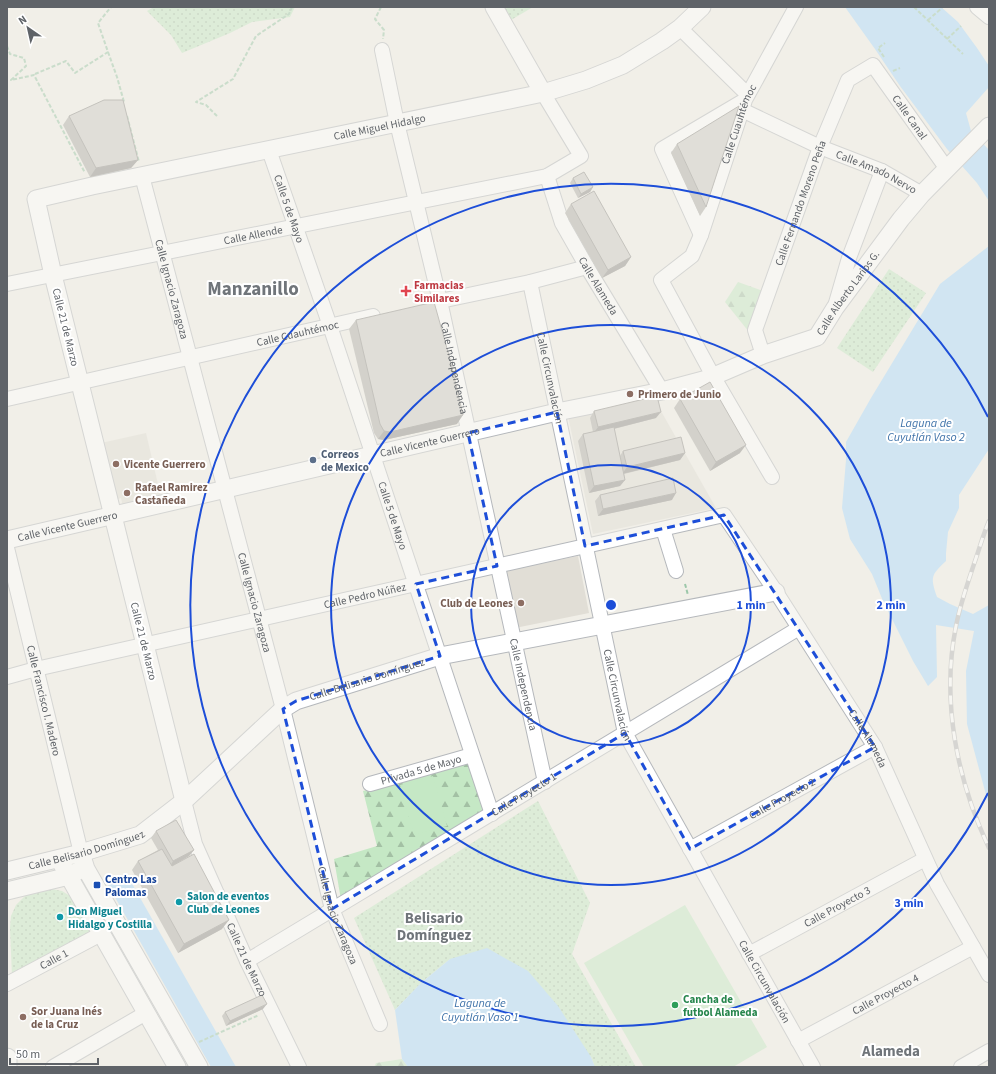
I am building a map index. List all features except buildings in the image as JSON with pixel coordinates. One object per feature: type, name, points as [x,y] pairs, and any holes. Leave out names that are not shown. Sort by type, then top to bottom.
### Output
[{"type":"main road","points":[[7,1058],[7,1067]]},
{"type":"street","points":[[494,7],[544,93]]},
{"type":"street","name":"Calle Miguel Hidalgo","points":[[36,199],[92,186],[544,93],[586,80],[623,65],[680,28],[702,7]]},
{"type":"street","name":"Calle Cuauhtémoc","points":[[713,376],[661,280],[692,256],[698,229],[745,101],[796,7]]},
{"type":"street","points":[[976,7],[989,17]]},
{"type":"street","name":"Calle Amado Nervo","points":[[680,28],[745,101],[820,147],[882,171],[922,194]]},
{"type":"street","name":"Calle Independencia","points":[[382,50],[397,123],[440,301],[545,782]]},
{"type":"street","name":"Calle Fernando Moreno Peña","points":[[763,355],[755,330],[820,147],[848,80],[879,62]]},
{"type":"street","name":"Calle Canal","points":[[879,62],[949,167]]},
{"type":"street","name":"Calle Allende","points":[[7,284],[547,176],[581,156],[544,93]]},
{"type":"street","points":[[698,229],[662,149],[745,101]]},
{"type":"street","name":"Calle Alberto Larios G.","points":[[713,376],[763,355],[817,337],[835,308],[901,219],[922,194],[984,131]]},
{"type":"street","name":"Calle 5 de Mayo","points":[[269,150],[330,326],[492,814]]},
{"type":"street","points":[[835,308],[850,258],[882,171]]},
{"type":"street","name":"Calle Ignacio Zaragoza","points":[[142,176],[283,709],[332,909],[380,1024]]},
{"type":"street","name":"Calle Alameda","points":[[547,176],[562,223],[662,391]]},
{"type":"street","name":"Calle 21 de Marzo","points":[[36,199],[53,275],[195,844],[247,961],[299,1067]]},
{"type":"street","points":[[418,306],[530,282],[587,267]]},
{"type":"street","name":"Calle Circunvalación","points":[[530,282],[625,734],[813,1067]]},
{"type":"street","name":"Calle Cuauhtémoc","points":[[7,399],[389,312]]},
{"type":"street","points":[[713,376],[772,477]]},
{"type":"street","name":"Calle Vicente Guerrero","points":[[7,540],[557,412],[662,391],[713,376]]},
{"type":"street","name":"Calle Alameda","points":[[724,515],[776,592],[875,747],[937,884],[989,975]]},
{"type":"street","name":"Calle Pedro Núñez","points":[[7,677],[36,669],[724,515]]},
{"type":"street","points":[[663,529],[676,571]]},
{"type":"street","name":"Calle Francisco I. Madero","points":[[7,548],[83,860]]},
{"type":"street","name":"Calle Belisario Domínguez","points":[[7,871],[59,859],[83,860],[112,844],[140,835],[184,801],[283,709],[296,701],[440,656],[776,592]]},
{"type":"street","name":"Calle Proyecto 1","points":[[247,961],[799,628]]},
{"type":"street","name":"Calle Proyecto 2","points":[[690,849],[875,747]]},
{"type":"street","name":"Privada 5 de Mayo","points":[[370,784],[472,755]]},
{"type":"street","points":[[59,859],[177,1067]]},
{"type":"street","name":"Calle Proyecto 3","points":[[749,954],[925,859]]},
{"type":"street","points":[[7,891],[69,876],[83,860],[199,1067]]},
{"type":"street","name":"Calle 1","points":[[7,984],[101,934]]},
{"type":"street","name":"Calle Proyecto 4","points":[[798,1041],[973,947]]},
{"type":"street","points":[[53,1067],[146,1013]]},
{"type":"street","points":[[961,1067],[989,1051]]},
{"type":"path","points":[[125,107],[117,77],[98,23],[111,7],[148,7]]},
{"type":"path","points":[[217,116],[206,105],[196,102],[233,79],[256,36],[289,14],[292,7]]},
{"type":"path","points":[[381,7],[375,19],[384,30],[382,50]]},
{"type":"path","points":[[914,7],[963,54]]},
{"type":"path","points":[[928,20],[942,8]]},
{"type":"path","points":[[947,39],[961,26]]},
{"type":"path","points":[[879,62],[878,48],[885,43]]},
{"type":"path","points":[[7,46],[10,54],[24,58],[26,66],[11,80],[34,75],[66,61],[75,73],[108,52]]},
{"type":"path","points":[[890,66],[893,72],[900,68]]},
{"type":"path","points":[[34,75],[92,186]]},
{"type":"path","points":[[127,115],[142,176]]},
{"type":"path","points":[[194,1044],[272,1010]]},
{"type":"highlighted area","points":[[557,412],[585,546],[724,515],[875,747],[690,849],[625,733],[332,909],[283,709],[296,701],[440,656],[416,584],[497,566],[468,433]]},
{"type":"shaded area","points":[[653,397],[716,508],[593,534],[568,416]]},
{"type":"shaded area","points":[[146,433],[161,497],[123,507],[121,498],[115,500],[101,443]]},
{"type":"shaded area","points":[[578,556],[589,613],[515,628],[504,571]]},
{"type":"green space","points":[[154,7],[295,7],[290,17],[252,22],[182,53],[171,35],[147,11]]},
{"type":"green space","points":[[503,7],[533,7],[511,20]]},
{"type":"green space","points":[[889,269],[926,293],[873,372],[837,348]]},
{"type":"green space","points":[[738,282],[763,291],[749,332],[725,302]]},
{"type":"green space","points":[[470,761],[487,816],[341,900],[334,859],[377,846],[363,791]]},
{"type":"green space","points":[[433,776],[447,826],[414,835],[400,785]]},
{"type":"green space","points":[[538,801],[590,903],[572,954],[636,1067],[595,1067],[591,1057],[450,959],[421,983],[395,1010],[354,918]]},
{"type":"green space","points":[[52,889],[62,891],[70,896],[91,934],[12,976],[10,928],[11,916],[16,905],[25,896],[33,891]]},
{"type":"green space","name":"Cancha de futbol Alameda","points":[[685,905],[767,1047],[733,1067],[644,1067],[584,963]]},
{"type":"green space","points":[[402,1059],[408,1067],[374,1067],[376,1063]]},
{"type":"water","points":[[845,7],[941,7],[958,22],[989,66],[989,87],[966,113],[971,131],[989,150],[989,201],[977,183],[947,149],[900,86]]},
{"type":"water","name":"Laguna de Cuyutlán Vaso 2","points":[[989,246],[989,449],[959,495],[959,508],[948,532],[946,561],[935,573],[933,577],[933,585],[937,597],[973,614],[989,605],[989,806],[967,724],[966,671],[974,631],[936,625],[937,677],[928,686],[913,661],[883,601],[872,574],[850,539],[842,508],[846,442],[940,284]]},
{"type":"water","points":[[126,873],[236,1067],[211,1067],[107,883]]},
{"type":"water","name":"Laguna de Cuyutlán Vaso 1","points":[[487,948],[528,971],[558,1006],[591,1057],[595,1067],[408,1067],[402,1059],[395,1010],[421,983],[450,959]]},
{"type":"railway","points":[[989,521],[966,587],[956,626],[950,683],[951,711],[961,768],[968,795],[989,848]]},
{"type":"place","name":"Farmacias Similares","points":[[406,291]]},
{"type":"place","name":"Primero de Junio","points":[[630,394]]},
{"type":"place","name":"Correos de Mexico","points":[[313,460]]},
{"type":"place","name":"Vicente Guerrero","points":[[116,464]]},
{"type":"place","name":"Rafael Ramirez Castañeda","points":[[127,493]]},
{"type":"place","name":"Club de Leones","points":[[521,603]]},
{"type":"place","name":"Centro Las Palomas","points":[[97,885]]},
{"type":"place","name":"Salon de eventos Club de Leones","points":[[179,902]]},
{"type":"place","name":"Don Miguel Hidalgo y Costilla","points":[[60,917]]},
{"type":"place","name":"Cancha de futbol Alameda","points":[[675,1005]]},
{"type":"place","name":"Sor Juana Inés de la Cruz","points":[[23,1017]]},
{"type":"district","name":"Manzanillo","points":[[253,288]]},
{"type":"district","name":"Belisario Domínguez","points":[[434,926]]},
{"type":"district","name":"Alameda","points":[[891,1051]]}]
